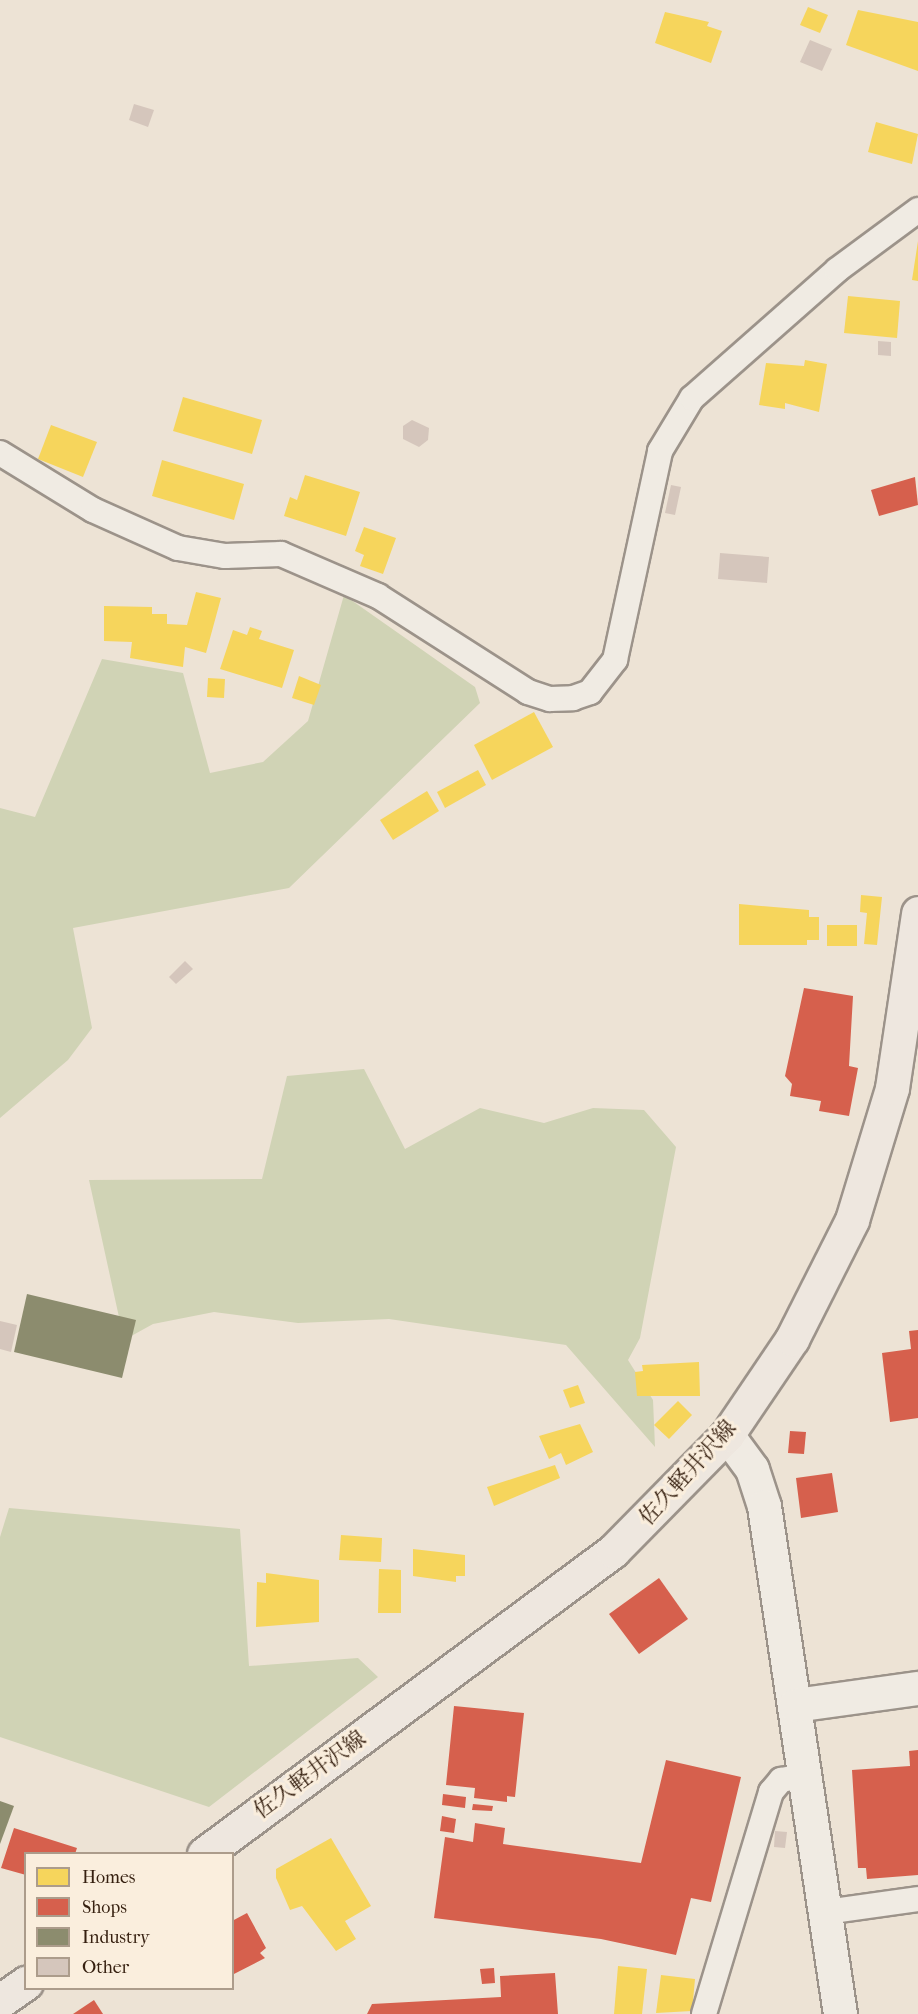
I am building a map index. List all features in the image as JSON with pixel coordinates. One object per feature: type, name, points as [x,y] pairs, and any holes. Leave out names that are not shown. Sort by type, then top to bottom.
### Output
[{"type":"main road","name":"佐久軽井沢線","points":[[207,1852],[613,1551],[727,1434],[792,1339],[852,1220],[892,1088],[918,914]]},
{"type":"main road","points":[[0,2001],[24,1984]]},
{"type":"street","points":[[0,453],[93,510],[178,548],[225,556],[281,554],[378,596],[528,692],[550,699],[573,698],[591,692],[615,660],[660,451],[692,398],[837,270],[918,210]]},
{"type":"street","points":[[727,1434],[752,1469],[764,1506],[840,2014]]},
{"type":"street","points":[[795,1705],[918,1688]]},
{"type":"street","points":[[704,2014],[771,1792],[781,1780],[804,1776]]},
{"type":"street","points":[[826,1912],[918,1899]]},
{"type":"green space","points":[[344,595],[475,687],[480,703],[289,888],[73,928],[92,1028],[68,1060],[0,1118],[0,808],[35,817],[102,659],[183,673],[210,773],[263,762],[308,721]]},
{"type":"green space","points":[[364,1069],[405,1149],[480,1108],[544,1123],[593,1108],[644,1110],[676,1147],[640,1338],[628,1360],[653,1400],[655,1447],[566,1345],[389,1319],[298,1323],[214,1312],[153,1324],[124,1340],[89,1180],[262,1179],[287,1076]]},
{"type":"green space","points":[[9,1508],[240,1529],[249,1666],[358,1658],[378,1677],[209,1807],[0,1737],[0,1537]]},
{"type":"building: Homes","points":[[808,7],[828,15],[820,33],[800,25]]},
{"type":"building: Homes","points":[[858,10],[918,22],[918,71],[846,45]]},
{"type":"building: Homes","points":[[665,12],[709,22],[707,26],[722,31],[711,63],[655,43]]},
{"type":"building: Homes","points":[[876,122],[918,134],[912,164],[868,152]]},
{"type":"building: Homes","points":[[918,241],[918,281],[912,280]]},
{"type":"building: Homes","points":[[848,296],[900,301],[897,338],[844,333]]},
{"type":"building: Homes","points":[[805,360],[827,364],[819,412],[785,403],[785,409],[759,405],[766,363],[804,366]]},
{"type":"building: Homes","points":[[183,397],[262,420],[252,454],[173,431]]},
{"type":"building: Homes","points":[[51,425],[97,442],[83,477],[38,459]]},
{"type":"building: Homes","points":[[162,460],[244,484],[234,520],[152,496]]},
{"type":"building: Homes","points":[[305,475],[360,492],[346,536],[284,516],[290,497],[297,500]]},
{"type":"building: Homes","points":[[364,527],[396,538],[383,574],[360,566],[364,555],[355,551]]},
{"type":"building: Homes","points":[[196,592],[221,598],[206,653],[185,647],[183,667],[130,658],[132,642],[104,641],[104,606],[152,607],[152,614],[167,614],[167,624],[187,625]]},
{"type":"building: Homes","points":[[250,627],[262,631],[259,639],[294,650],[282,688],[220,669],[233,630],[247,635]]},
{"type":"building: Homes","points":[[299,676],[321,685],[314,705],[292,698]]},
{"type":"building: Homes","points":[[208,678],[225,679],[224,698],[207,697]]},
{"type":"building: Homes","points":[[534,712],[553,747],[492,780],[474,745]]},
{"type":"building: Homes","points":[[478,770],[486,785],[445,808],[437,792]]},
{"type":"building: Homes","points":[[427,791],[439,811],[393,840],[380,820]]},
{"type":"building: Homes","points":[[861,895],[882,897],[877,945],[864,944],[867,913],[860,912]]},
{"type":"building: Homes","points":[[739,904],[809,910],[809,917],[819,917],[819,940],[807,940],[807,945],[739,945]]},
{"type":"building: Homes","points":[[827,925],[857,925],[857,946],[827,946]]},
{"type":"building: Homes","points":[[699,1362],[700,1396],[637,1396],[635,1372],[643,1371],[642,1365]]},
{"type":"building: Homes","points":[[578,1385],[585,1403],[570,1408],[563,1390]]},
{"type":"building: Homes","points":[[678,1401],[692,1415],[669,1439],[654,1425]]},
{"type":"building: Homes","points":[[580,1424],[593,1452],[566,1465],[561,1453],[549,1459],[539,1436]]},
{"type":"building: Homes","points":[[555,1465],[560,1478],[494,1506],[487,1487]]},
{"type":"building: Homes","points":[[341,1535],[382,1538],[381,1562],[339,1560]]},
{"type":"building: Homes","points":[[413,1549],[465,1555],[465,1576],[456,1576],[456,1582],[413,1576]]},
{"type":"building: Homes","points":[[379,1569],[401,1570],[401,1613],[378,1613]]},
{"type":"building: Homes","points":[[266,1573],[319,1580],[319,1622],[256,1627],[257,1582],[266,1583]]},
{"type":"building: Homes","points":[[331,1838],[371,1906],[345,1921],[356,1939],[336,1951],[302,1906],[290,1910],[276,1878],[276,1869]]},
{"type":"building: Homes","points":[[618,1966],[647,1969],[642,2014],[614,2014]]},
{"type":"building: Homes","points":[[661,1975],[695,1979],[692,2011],[656,2013]]},
{"type":"building: Shops","points":[[915,477],[918,505],[879,516],[871,490]]},
{"type":"building: Shops","points":[[804,988],[853,996],[849,1066],[858,1068],[849,1116],[819,1111],[821,1101],[790,1096],[792,1084],[785,1076]]},
{"type":"building: Shops","points":[[918,1330],[918,1418],[890,1422],[882,1353],[911,1349],[909,1331]]},
{"type":"building: Shops","points":[[790,1431],[806,1432],[804,1454],[788,1453]]},
{"type":"building: Shops","points":[[832,1473],[838,1512],[801,1518],[796,1478]]},
{"type":"building: Shops","points":[[659,1578],[688,1619],[639,1654],[609,1614]]},
{"type":"building: Shops","points":[[454,1706],[524,1713],[515,1797],[507,1796],[507,1802],[474,1798],[475,1788],[446,1785]]},
{"type":"building: Shops","points":[[918,1750],[918,1875],[867,1879],[866,1868],[858,1868],[852,1770],[910,1766],[909,1751]]},
{"type":"building: Shops","points":[[666,1760],[741,1777],[711,1902],[691,1898],[676,1955],[601,1939],[434,1918],[445,1837],[473,1842],[475,1823],[505,1828],[503,1844],[641,1863]]},
{"type":"building: Shops","points":[[443,1794],[466,1797],[465,1808],[442,1805]]},
{"type":"building: Shops","points":[[473,1804],[493,1806],[492,1811],[472,1810]]},
{"type":"building: Shops","points":[[442,1816],[456,1819],[454,1833],[440,1831]]},
{"type":"building: Shops","points":[[14,1828],[77,1848],[76,1852],[24,1852],[24,1874],[1,1868]]},
{"type":"building: Shops","points":[[247,1913],[266,1948],[260,1953],[265,1958],[234,1974],[234,1920]]},
{"type":"building: Shops","points":[[494,1968],[495,1983],[482,1984],[480,1969]]},
{"type":"building: Shops","points":[[555,1973],[558,2014],[367,2014],[372,2004],[501,1997],[500,1976]]},
{"type":"building: Shops","points":[[94,2000],[103,2014],[73,2014]]},
{"type":"building: Industry","points":[[27,1294],[136,1320],[122,1378],[14,1352]]},
{"type":"building: Industry","points":[[0,1801],[14,1806],[0,1844]]},
{"type":"building: Other","points":[[810,40],[832,49],[822,71],[800,62]]},
{"type":"building: Other","points":[[134,104],[154,110],[148,127],[129,120]]},
{"type":"building: Other","points":[[878,341],[891,342],[891,356],[878,355]]},
{"type":"building: Other","points":[[412,420],[429,428],[428,440],[419,447],[403,439],[403,426]]},
{"type":"building: Other","points":[[671,485],[681,487],[675,515],[665,513]]},
{"type":"building: Other","points":[[720,553],[769,557],[767,583],[718,579]]},
{"type":"building: Other","points":[[185,961],[193,969],[176,984],[169,977]]},
{"type":"building: Other","points":[[0,1321],[17,1325],[11,1352],[0,1349]]},
{"type":"building: Other","points":[[775,1831],[787,1832],[785,1848],[774,1847]]}]
